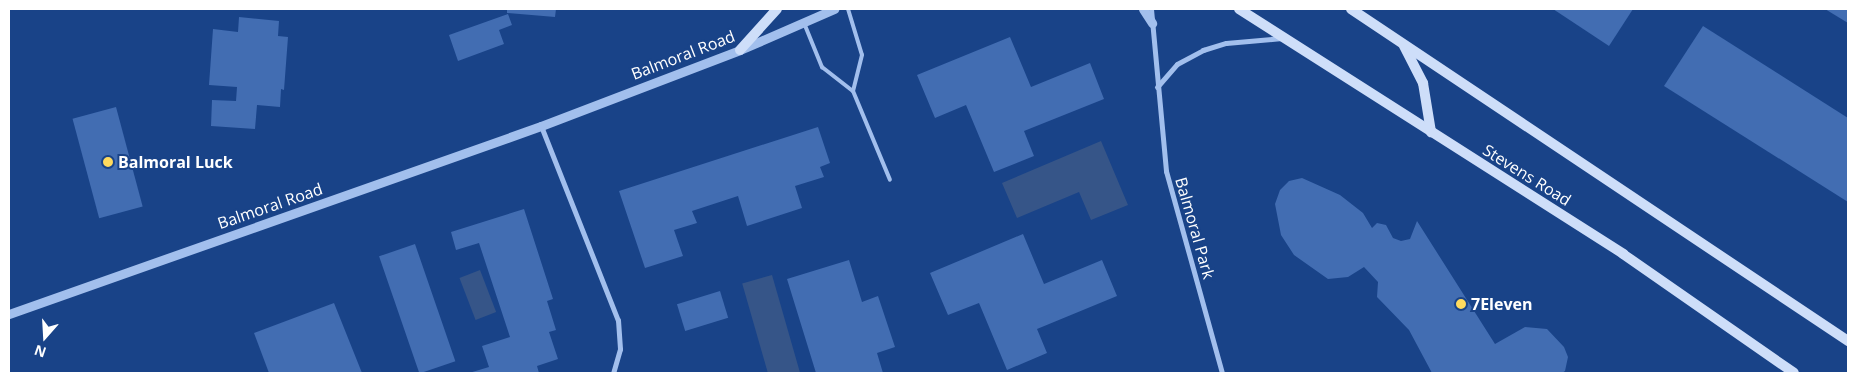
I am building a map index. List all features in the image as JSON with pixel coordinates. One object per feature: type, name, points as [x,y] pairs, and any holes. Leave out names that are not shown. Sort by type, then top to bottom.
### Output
[{"type":"main road","points":[[740,50],[777,9]]},
{"type":"main road","name":"Stevens Road","points":[[1239,9],[1623,254],[1794,373]]},
{"type":"main road","points":[[1351,9],[1848,341]]},
{"type":"main road","points":[[1404,46],[1423,83],[1431,132]]},
{"type":"street","name":"Balmoral Road","points":[[9,314],[541,126],[740,50],[834,9]]},
{"type":"street","points":[[1143,9],[1152,23]]},
{"type":"street","name":"Balmoral Park","points":[[1151,9],[1166,171],[1222,373]]},
{"type":"street","points":[[1158,87],[1178,64],[1203,50],[1226,43],[1283,38]]},
{"type":"street","points":[[541,126],[618,320],[620,349],[612,373]]},
{"type":"lane","points":[[848,9],[862,55],[853,91]]},
{"type":"lane","points":[[803,22],[822,67],[853,91],[890,180]]},
{"type":"water","points":[[1101,141],[1128,205],[1091,220],[1079,192],[1017,218],[1002,183]]},
{"type":"water","points":[[480,270],[496,312],[476,320],[459,278]]},
{"type":"water","points":[[772,275],[800,373],[768,373],[742,284]]},
{"type":"building","points":[[507,9],[556,9],[555,17],[507,13]]},
{"type":"building","points":[[1553,9],[1633,9],[1609,46]]},
{"type":"building","points":[[1825,9],[1848,9],[1848,23]]},
{"type":"building","points":[[508,14],[512,25],[499,30],[504,44],[458,61],[449,35]]},
{"type":"building","points":[[239,17],[279,21],[278,36],[288,37],[284,90],[281,89],[280,107],[257,105],[255,129],[211,126],[212,100],[236,101],[237,87],[209,85],[213,29],[238,32]]},
{"type":"building","points":[[1703,26],[1848,118],[1848,202],[1664,86]]},
{"type":"building","points":[[1010,37],[1031,87],[1090,63],[1104,99],[1024,131],[1034,156],[994,172],[966,105],[935,118],[917,75]]},
{"type":"building","name":"Balmoral Luck","points":[[116,107],[143,206],[99,218],[73,119]]},
{"type":"building","points":[[818,127],[830,163],[820,167],[824,177],[795,186],[802,208],[747,226],[738,196],[692,211],[697,223],[674,230],[683,256],[645,268],[619,191]]},
{"type":"building","points":[[1302,178],[1340,195],[1363,213],[1372,228],[1377,223],[1386,225],[1393,238],[1401,241],[1410,239],[1417,221],[1495,344],[1525,327],[1547,329],[1564,347],[1568,357],[1565,371],[1562,373],[1432,373],[1409,330],[1377,297],[1378,282],[1364,267],[1348,277],[1328,279],[1294,255],[1281,235],[1275,204],[1280,190],[1289,181]]},
{"type":"building","points":[[524,209],[553,299],[547,301],[556,330],[549,332],[558,359],[537,366],[539,373],[469,373],[489,367],[482,346],[510,337],[479,243],[456,250],[451,232]]},
{"type":"building","points":[[1023,234],[1044,284],[1102,260],[1117,296],[1037,329],[1047,353],[1007,370],[979,303],[948,315],[930,273]]},
{"type":"building","points":[[415,244],[455,361],[419,373],[379,256]]},
{"type":"building","points":[[849,260],[862,302],[878,296],[895,347],[877,353],[883,373],[816,373],[787,279]]},
{"type":"building","points":[[720,291],[728,318],[685,331],[677,304]]},
{"type":"building","points":[[334,303],[362,373],[269,373],[254,333]]},
{"type":"place","name":"Balmoral Luck","points":[[108,162]]},
{"type":"place","name":"7Eleven","points":[[1461,304]]}]
